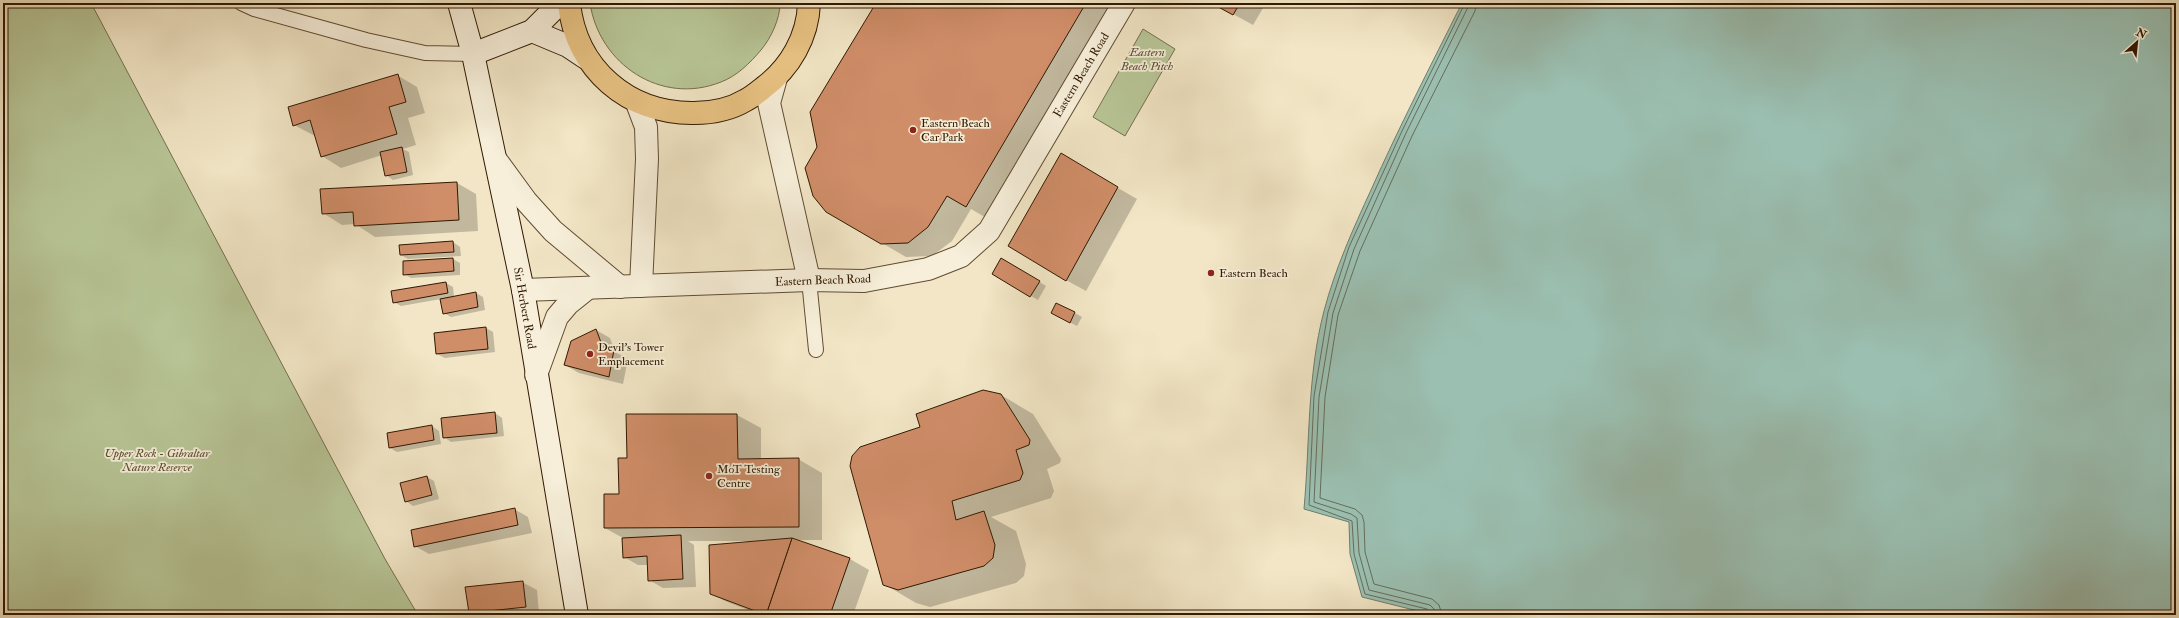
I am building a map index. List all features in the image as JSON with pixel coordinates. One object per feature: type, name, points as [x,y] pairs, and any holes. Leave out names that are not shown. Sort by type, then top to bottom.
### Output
[{"type":"highway","points":[[569,3],[576,37],[586,58],[609,84],[637,103],[673,113],[711,113],[746,100],[776,78],[798,47],[805,29],[810,5]]},
{"type":"street","name":"Sir Herbert Road","points":[[459,3],[473,54],[523,290],[536,375],[575,590],[577,615]]},
{"type":"street","points":[[473,54],[532,31],[560,3]]},
{"type":"street","name":"Eastern Beach Road","points":[[523,290],[809,280],[864,281],[928,269],[961,256],[989,231],[1124,3]]},
{"type":"street","points":[[532,31],[568,46],[586,58]]},
{"type":"street","points":[[776,78],[769,103],[809,280]]},
{"type":"street","points":[[496,160],[526,201],[553,231],[630,286],[647,159],[646,127],[637,103]]},
{"type":"street","points":[[536,375],[557,317],[568,304],[588,288]]},
{"type":"lane","points":[[241,3],[254,9],[366,40],[425,53],[473,54]]},
{"type":"lane","points":[[809,280],[816,350]]},
{"type":"green space","name":"Upper Rock - Gibraltar Nature Reserve","points":[[3,3],[91,3],[385,559],[418,615],[3,615]]},
{"type":"green space","points":[[590,3],[780,3],[780,9],[777,22],[765,45],[743,69],[721,82],[699,88],[676,88],[656,84],[636,74],[620,61],[606,44],[596,25]]},
{"type":"green space","name":"Eastern Beach Pitch","points":[[1143,29],[1175,49],[1125,136],[1093,117]]},
{"type":"water","points":[[1462,3],[2176,3],[2176,615],[1434,615],[1362,597],[1350,554],[1349,522],[1304,509],[1312,385],[1319,335],[1328,295],[1351,234],[1415,96]]},
{"type":"building","name":"Eastern Beach Car Park","points":[[876,3],[1086,3],[966,207],[947,196],[928,227],[908,243],[881,244],[826,212],[813,196],[805,168],[817,147],[810,112]]},
{"type":"building","points":[[1211,3],[1240,3],[1233,15]]},
{"type":"building","points":[[398,74],[406,102],[389,107],[397,134],[321,157],[310,120],[293,126],[288,107]]},
{"type":"building","points":[[402,147],[407,172],[385,176],[380,152]]},
{"type":"building","points":[[1061,153],[1118,187],[1066,281],[1008,246]]},
{"type":"building","points":[[457,182],[459,220],[354,226],[353,212],[322,214],[320,189]]},
{"type":"building","points":[[453,241],[454,252],[400,255],[399,245]]},
{"type":"building","points":[[453,258],[454,271],[403,275],[403,261]]},
{"type":"building","points":[[1001,258],[1040,281],[1030,297],[992,274]]},
{"type":"building","points":[[446,282],[448,293],[393,303],[391,291]]},
{"type":"building","points":[[476,292],[478,307],[443,314],[440,299]]},
{"type":"building","points":[[1056,303],[1075,312],[1070,323],[1051,313]]},
{"type":"building","points":[[486,327],[488,349],[436,354],[434,333]]},
{"type":"building","name":"Devil's Tower Emplacement","points":[[596,329],[602,345],[614,350],[609,377],[564,365],[571,341]]},
{"type":"building","points":[[983,390],[1001,394],[1030,440],[1029,445],[1016,450],[1023,473],[1020,480],[952,501],[956,520],[984,511],[995,545],[993,558],[984,566],[898,590],[883,585],[850,466],[852,456],[860,447],[920,427],[916,414]]},
{"type":"building","points":[[495,412],[497,433],[443,438],[441,418]]},
{"type":"building","name":"MoT Testing Centre","points":[[626,414],[737,414],[738,459],[799,458],[799,527],[604,528],[604,494],[619,494],[618,458],[627,458]]},
{"type":"building","points":[[432,425],[434,440],[389,448],[387,433]]},
{"type":"building","points":[[427,476],[432,495],[405,502],[400,483]]},
{"type":"building","points":[[515,508],[518,525],[414,547],[411,530]]},
{"type":"building","points":[[681,535],[683,579],[648,581],[647,556],[623,558],[622,538]]},
{"type":"building","points":[[792,538],[850,558],[830,615],[766,615]]},
{"type":"building","points":[[792,538],[766,615],[710,594],[709,545]]},
{"type":"building","points":[[523,581],[526,607],[469,613],[465,587]]},
{"type":"place","name":"Eastern Beach Car Park","points":[[913,130]]},
{"type":"place","name":"Eastern Beach","points":[[1211,273]]},
{"type":"place","name":"Devil's Tower Emplacement","points":[[590,354]]},
{"type":"place","name":"MoT Testing Centre","points":[[709,476]]}]
